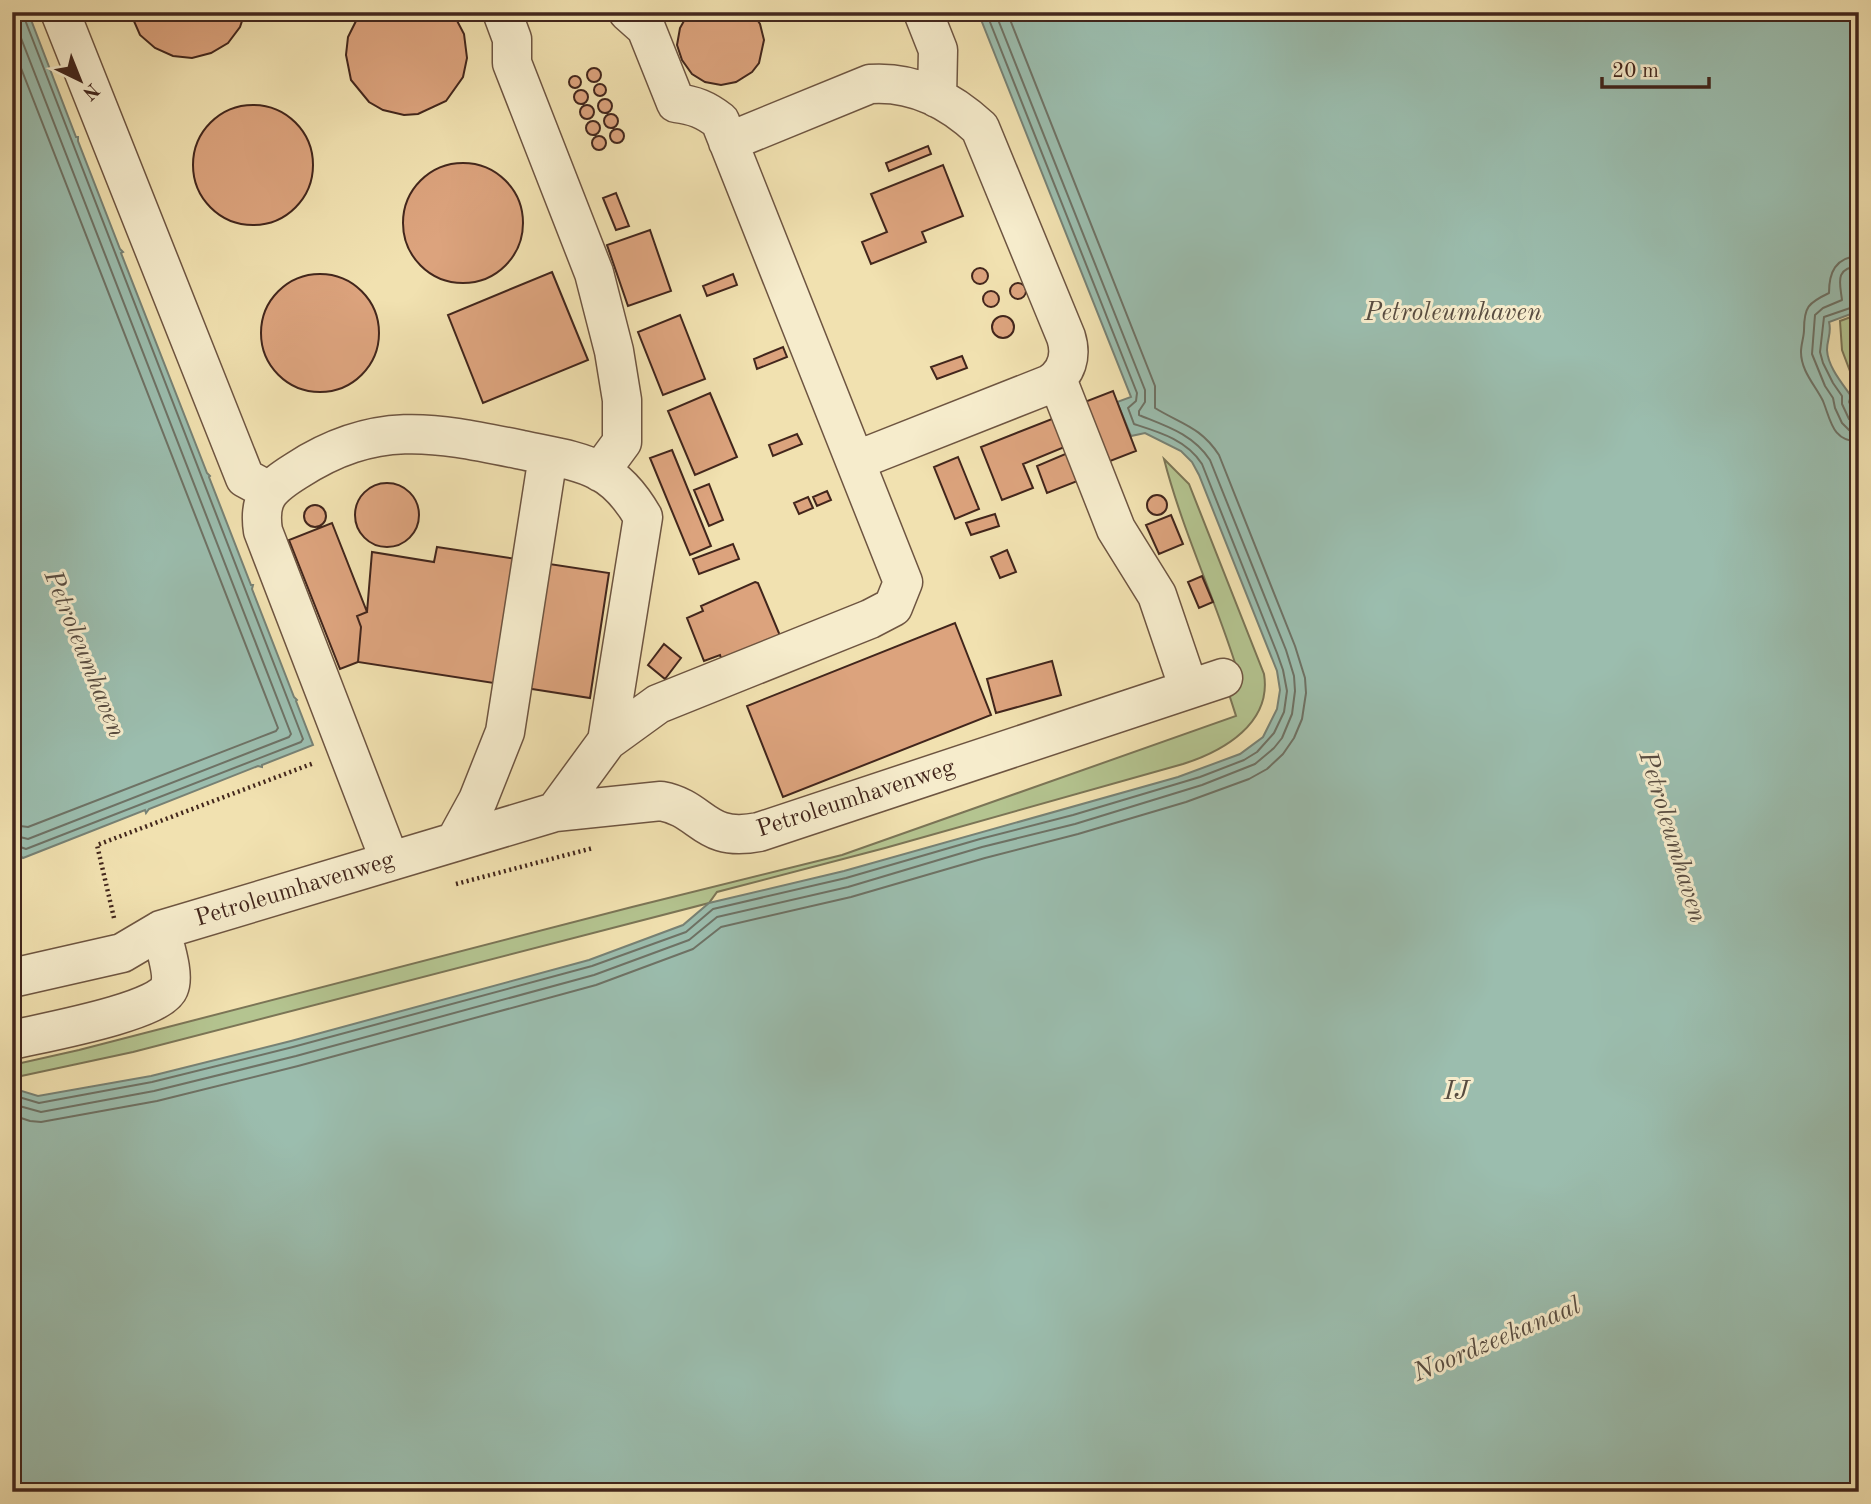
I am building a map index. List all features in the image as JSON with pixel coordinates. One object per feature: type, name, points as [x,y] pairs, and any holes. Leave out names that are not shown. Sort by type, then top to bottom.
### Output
[{"type":"lane","points":[[60,12],[245,478],[269,491]]},
{"type":"lane","points":[[502,12],[512,38],[512,63],[594,273],[614,351],[622,400],[622,442],[600,471]]},
{"type":"lane","points":[[555,812],[607,741],[658,704],[870,619],[892,607],[903,582],[720,121],[707,111],[676,103],[646,27],[628,12]]},
{"type":"lane","points":[[923,12],[938,50],[937,98]]},
{"type":"lane","points":[[728,142],[870,84],[891,83],[937,98],[960,110],[981,128],[1066,338],[1069,356],[1066,365],[1057,379],[1050,384],[855,461]]},
{"type":"lane","name":"Petroleumhavenweg","points":[[12,978],[122,953],[161,930],[555,812],[660,801],[673,803],[687,810],[712,829],[726,834],[759,832],[1206,684],[1168,630],[1157,595],[1116,529],[1057,379]]},
{"type":"lane","points":[[390,861],[263,531],[263,502],[269,491],[278,482],[314,459],[368,438],[426,433],[454,436],[580,463],[600,471],[618,484],[632,499],[643,517],[607,741]]},
{"type":"lane","points":[[455,842],[478,800],[505,732],[548,456]]},
{"type":"lane","name":"Petroleumhavenweg","points":[[12,952],[116,929],[161,930]]},
{"type":"lane","name":"Petroleumhavenweg","points":[[12,1040],[141,1009],[163,998],[169,991],[171,975],[161,930]]},
{"type":"green space","points":[[1859,314],[1859,395],[1842,350],[1840,321]]},
{"type":"green space","points":[[1164,459],[1189,484],[1264,674],[1264,691],[1253,721],[1229,743],[1183,764],[717,892],[709,903],[133,1052],[12,1078],[12,1065],[842,855],[1236,716],[1221,669],[1235,663]]},
{"type":"water","name":"Petroleumhaven","points":[[12,12],[28,12],[313,745],[149,809],[146,813],[145,810],[23,858],[12,849]]},
{"type":"water","name":"IJ","points":[[978,12],[1859,12],[1859,281],[1854,283],[1859,295],[1859,311],[1829,322],[1827,350],[1833,369],[1851,396],[1849,402],[1859,421],[1859,1492],[12,1492],[12,1088],[38,1096],[151,1076],[589,960],[683,925],[709,903],[844,871],[1178,777],[1240,754],[1263,737],[1277,709],[1280,690],[1277,671],[1192,462],[1181,451],[1145,433],[1131,436],[1117,402],[1131,397]]},
{"type":"building","points":[[130,12],[245,12],[240,27],[228,43],[211,53],[192,58],[173,56],[155,48],[140,35]]},
{"type":"building","points":[[364,12],[450,12],[454,15],[464,34],[467,58],[463,77],[446,101],[418,114],[404,115],[383,110],[369,102],[351,80],[346,55],[348,37],[358,17]]},
{"type":"building","points":[[689,12],[752,12],[760,24],[764,40],[759,63],[752,72],[736,82],[721,85],[705,82],[692,74],[682,60],[677,45],[680,28]]},
{"type":"building","points":[[594,68],[599,70],[599,80],[594,82],[589,80],[587,75],[589,70]]},
{"type":"building","points":[[570,77],[580,77],[580,87],[570,87]]},
{"type":"building","points":[[595,85],[605,85],[605,95],[595,95]]},
{"type":"building","points":[[581,90],[586,92],[586,102],[581,104],[576,102],[574,97],[576,92]]},
{"type":"building","points":[[605,99],[610,101],[610,111],[605,113],[600,111],[598,106],[600,101]]},
{"type":"building","points":[[253,105],[276,110],[295,123],[308,142],[313,165],[308,188],[295,207],[276,220],[253,225],[230,220],[211,207],[198,188],[193,165],[198,142],[211,123],[230,110]]},
{"type":"building","points":[[587,105],[592,107],[592,117],[587,119],[582,117],[580,112],[582,107]]},
{"type":"building","points":[[611,114],[616,116],[616,126],[611,128],[606,126],[604,121],[606,116]]},
{"type":"building","points":[[593,121],[598,123],[598,133],[593,135],[588,133],[586,128],[588,123]]},
{"type":"building","points":[[617,129],[622,131],[622,141],[617,143],[612,141],[610,136],[612,131]]},
{"type":"building","points":[[599,136],[604,138],[604,148],[599,150],[594,148],[592,143],[594,138]]},
{"type":"building","points":[[928,146],[931,154],[889,171],[886,163]]},
{"type":"building","points":[[463,163],[486,168],[505,181],[518,200],[523,223],[518,246],[505,265],[486,278],[463,283],[440,278],[421,265],[408,246],[403,223],[408,200],[421,181],[440,168]]},
{"type":"building","points":[[943,165],[963,216],[922,232],[926,242],[871,264],[862,242],[887,232],[871,194]]},
{"type":"building","points":[[616,193],[629,226],[616,230],[603,198]]},
{"type":"building","points":[[650,230],[671,291],[628,306],[607,245]]},
{"type":"building","points":[[977,268],[983,268],[988,276],[986,282],[977,284],[972,279],[972,273]]},
{"type":"building","points":[[552,272],[588,360],[483,403],[448,315]]},
{"type":"building","points":[[320,274],[343,278],[362,291],[375,310],[379,333],[375,356],[362,375],[343,388],[320,392],[297,388],[278,375],[265,356],[261,333],[265,310],[278,291],[297,278]]},
{"type":"building","points":[[733,274],[737,285],[707,296],[703,286]]},
{"type":"building","points":[[1015,283],[1021,283],[1026,291],[1024,297],[1015,299],[1010,294],[1010,288]]},
{"type":"building","points":[[988,291],[994,291],[999,299],[997,305],[988,307],[983,302],[983,296]]},
{"type":"building","points":[[680,315],[705,379],[663,395],[638,332]]},
{"type":"building","points":[[1003,316],[1011,319],[1014,327],[1011,335],[1003,338],[995,335],[992,327],[995,319]]},
{"type":"building","points":[[783,347],[787,357],[757,369],[754,359]]},
{"type":"building","points":[[962,356],[967,368],[937,379],[931,367]]},
{"type":"building","points":[[1113,391],[1136,451],[1105,463],[1082,403]]},
{"type":"building","points":[[710,393],[737,457],[695,475],[668,411]]},
{"type":"building","points":[[1057,417],[1067,446],[1023,464],[1033,488],[1002,500],[981,447]]},
{"type":"building","points":[[797,434],[802,444],[773,456],[769,445]]},
{"type":"building","points":[[672,450],[711,546],[690,555],[650,458]]},
{"type":"building","points":[[1070,452],[1080,480],[1047,493],[1037,466]]},
{"type":"building","points":[[958,457],[979,509],[955,519],[934,467]]},
{"type":"building","points":[[387,483],[399,485],[410,492],[417,503],[417,527],[410,538],[399,545],[387,547],[375,545],[364,538],[357,527],[355,515],[357,503],[364,492],[375,485]]},
{"type":"building","points":[[709,484],[723,520],[709,526],[694,490]]},
{"type":"building","points":[[827,491],[831,500],[817,506],[813,497]]},
{"type":"building","points":[[1153,495],[1161,495],[1167,505],[1161,515],[1153,515],[1147,509],[1147,501]]},
{"type":"building","points":[[808,497],[813,508],[799,514],[794,503]]},
{"type":"building","points":[[315,505],[325,512],[326,516],[319,526],[315,527],[305,520],[304,516],[311,506]]},
{"type":"building","points":[[995,514],[999,526],[971,535],[966,523]]},
{"type":"building","points":[[1171,515],[1183,544],[1159,554],[1146,525]]},
{"type":"building","points":[[332,523],[367,612],[357,616],[361,627],[358,662],[340,669],[289,540]]},
{"type":"building","points":[[733,544],[739,559],[699,574],[693,559]]},
{"type":"building","points":[[437,547],[609,573],[590,698],[358,662],[361,627],[357,616],[367,612],[372,552],[434,562]]},
{"type":"building","points":[[1007,550],[1016,572],[1000,578],[991,557]]},
{"type":"building","points":[[1202,576],[1213,602],[1199,608],[1188,582]]},
{"type":"building","points":[[758,583],[781,638],[722,661],[720,655],[704,661],[687,618],[703,611],[701,606]]},
{"type":"building","points":[[955,623],[991,715],[783,797],[747,706]]},
{"type":"building","points":[[664,644],[681,658],[665,679],[648,665]]},
{"type":"building","points":[[1052,661],[1061,695],[996,713],[987,679]]},
{"type":"water label","name":"Noordzeekanaal","points":[[1497,1340]]}]
